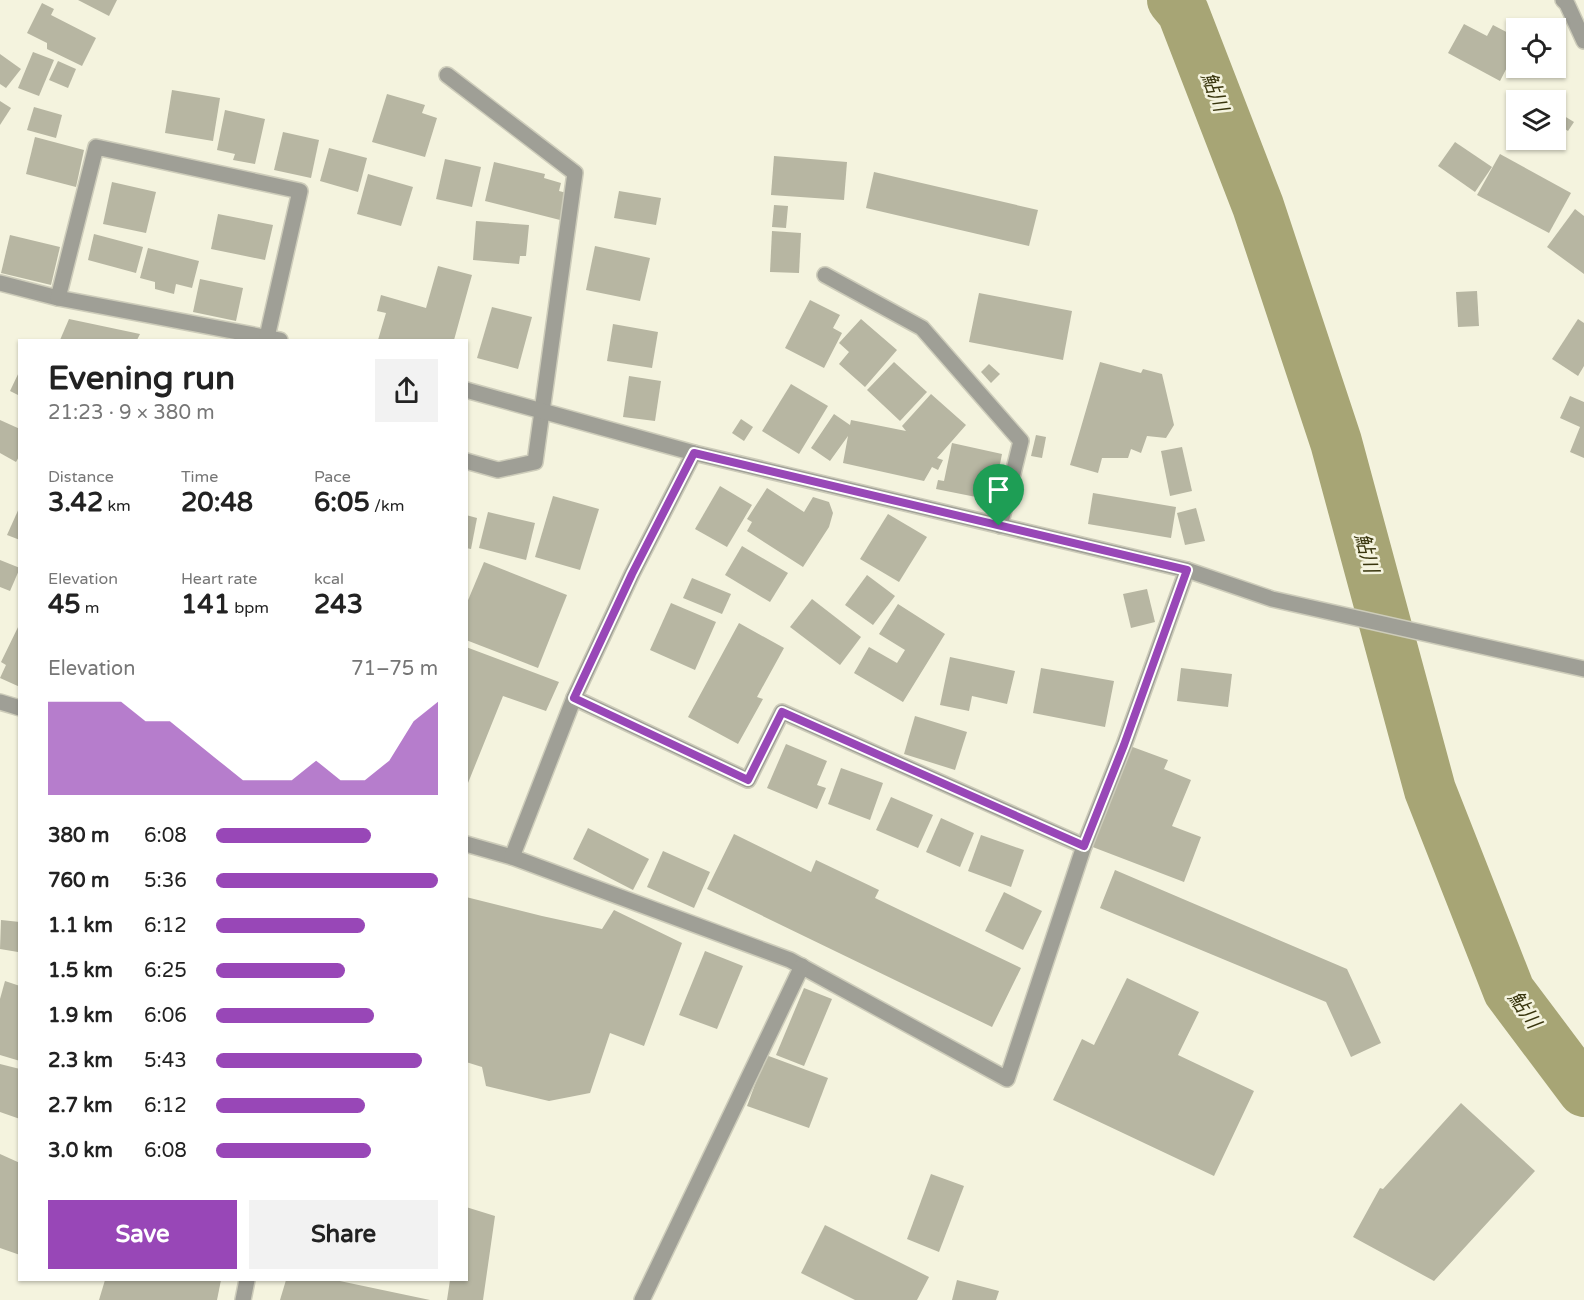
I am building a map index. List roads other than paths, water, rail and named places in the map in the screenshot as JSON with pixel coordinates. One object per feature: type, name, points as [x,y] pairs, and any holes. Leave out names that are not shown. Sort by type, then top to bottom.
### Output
[{"type":"street","points":[[1563,0],[1584,41]]},
{"type":"street","points":[[447,75],[575,173],[535,462],[498,470],[468,462]]},
{"type":"street","points":[[0,283],[58,298],[273,339],[300,191],[96,147],[58,298]]},
{"type":"street","points":[[825,275],[922,328],[1021,441],[999,526]]},
{"type":"street","points":[[468,391],[694,453],[1187,570],[1272,599],[1584,669]]},
{"type":"street","points":[[512,857],[574,698],[632,574],[694,453]]},
{"type":"street","points":[[468,845],[512,857],[790,960],[1007,1079],[1084,846],[1124,745],[1187,570]]},
{"type":"street","points":[[574,698],[748,780],[782,712],[1084,846]]},
{"type":"street","points":[[0,702],[18,707]]},
{"type":"street","points":[[642,1300],[802,966]]},
{"type":"street","points":[[243,1300],[247,1281]]},
{"type":"waterway","name":"鮎川","points":[[1173,0],[1183,12],[1258,206],[1336,442],[1430,790],[1509,991],[1584,1091]]}]
